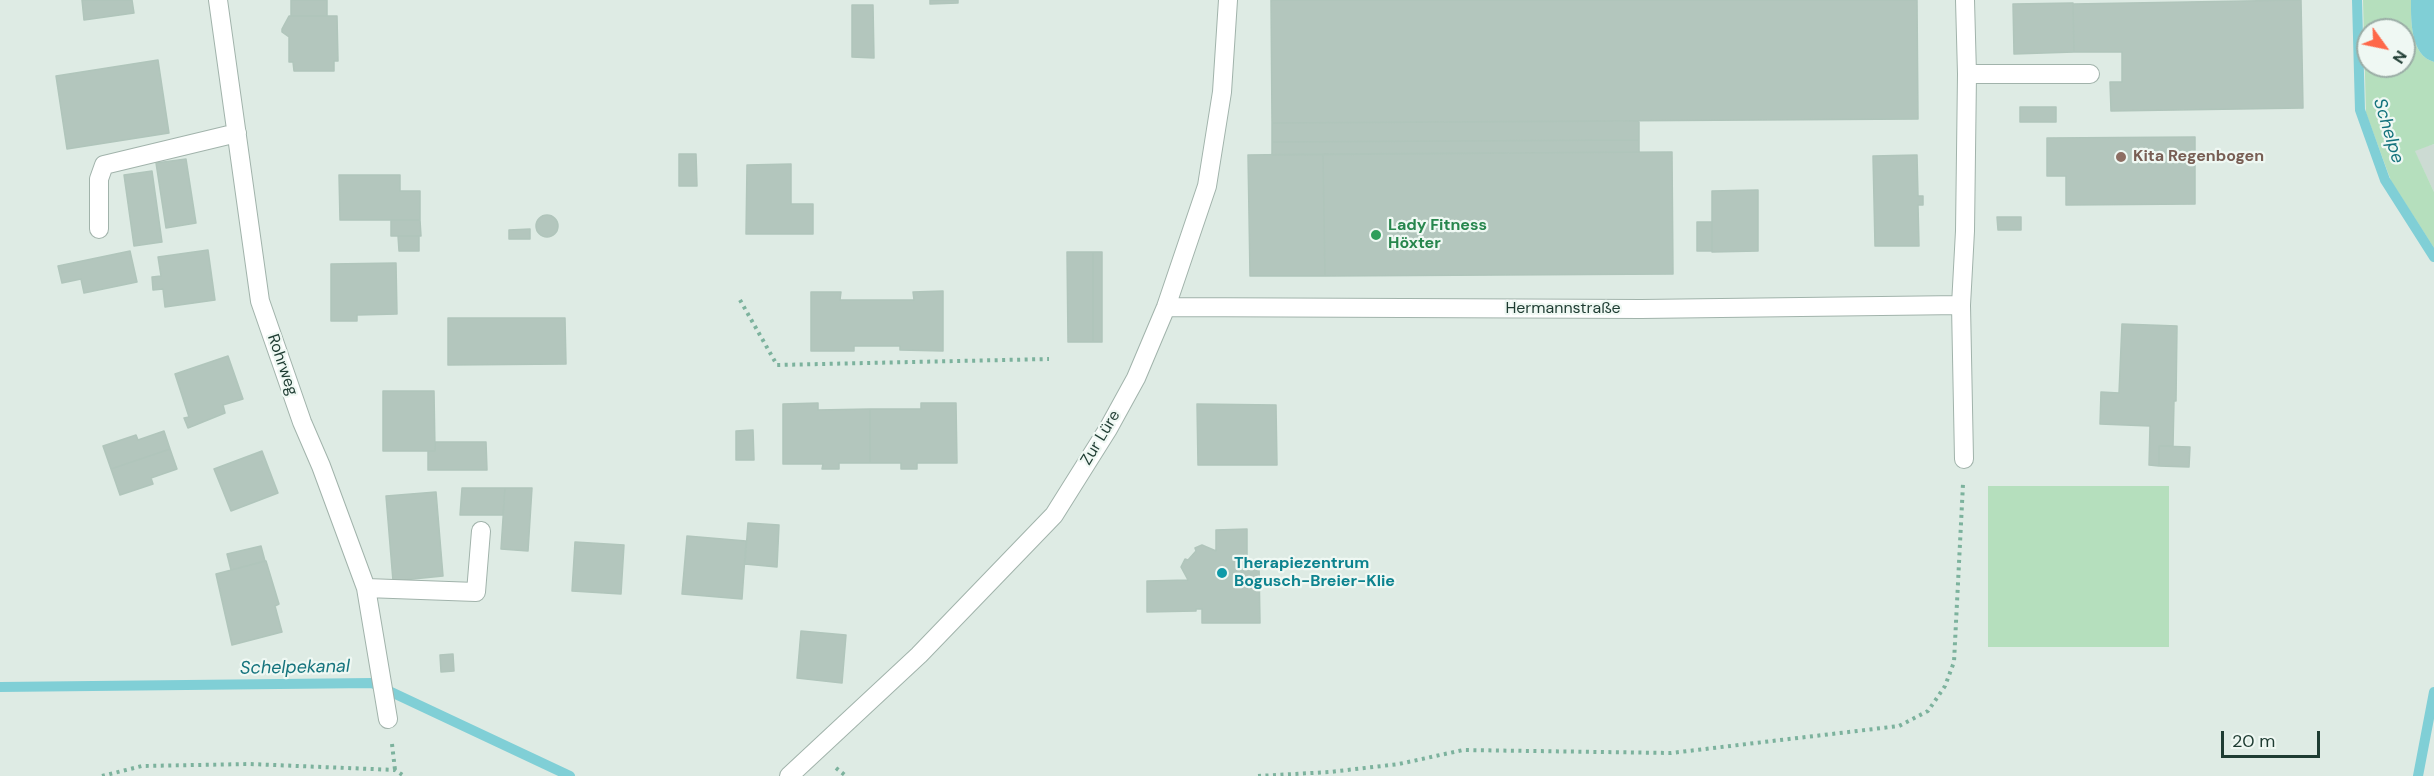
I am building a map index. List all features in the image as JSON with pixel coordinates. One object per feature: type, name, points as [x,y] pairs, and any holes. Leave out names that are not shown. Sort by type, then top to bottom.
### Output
[{"type":"street","name":"Rohrweg","points":[[218,0],[260,301],[302,422],[321,466],[366,588],[388,719]]},
{"type":"street","name":"Zur Lüre","points":[[789,776],[919,655],[1054,515],[1108,429],[1136,378],[1166,307],[1207,186],[1222,92],[1228,0]]},
{"type":"street","points":[[1964,459],[1961,306],[1965,231],[1967,74],[1965,0]]},
{"type":"street","points":[[1967,74],[2090,74]]},
{"type":"street","points":[[99,229],[99,179],[104,165],[237,133]]},
{"type":"street","name":"Hermannstraße","points":[[1166,307],[1641,309],[1961,306]]},
{"type":"street","points":[[366,588],[476,592],[481,531]]},
{"type":"path","points":[[740,300],[777,365],[1049,359]]},
{"type":"path","points":[[1258,776],[1330,772],[1399,764],[1463,750],[1671,753],[1899,726],[1928,711],[1945,686],[1954,662],[1964,459]]},
{"type":"path","points":[[102,776],[142,766],[250,764],[395,770],[404,776]]},
{"type":"shaded area","points":[[2434,144],[2434,192],[2414,150]]},
{"type":"green space","points":[[2363,0],[2411,0],[2412,18],[2363,18]]},
{"type":"green space","points":[[2416,45],[2426,58],[2434,62],[2434,144],[2415,151],[2434,192],[2434,248],[2391,181],[2366,113],[2365,78],[2416,78]]},
{"type":"green space","points":[[1988,486],[2169,486],[2169,647],[1988,647]]},
{"type":"water","points":[[2411,0],[2434,0],[2434,62],[2426,58],[2416,45],[2416,18],[2412,18]]},
{"type":"building","points":[[82,0],[132,0],[134,13],[84,20]]},
{"type":"building","points":[[291,0],[327,0],[327,16],[291,16]]},
{"type":"building","points":[[930,0],[958,0],[958,3],[930,4]]},
{"type":"building","points":[[1271,0],[1917,0],[1918,119],[1272,123]]},
{"type":"building","points":[[2301,0],[2303,108],[2111,111],[2110,82],[2122,82],[2122,52],[2074,52],[2073,4]]},
{"type":"building","points":[[2073,3],[2074,52],[2014,54],[2013,4]]},
{"type":"building","points":[[852,5],[873,5],[874,58],[852,57]]},
{"type":"building","points":[[289,16],[337,16],[338,61],[334,61],[334,71],[294,71],[293,62],[289,62],[289,37],[282,32]]},
{"type":"building","points":[[158,60],[169,133],[67,149],[56,76]]},
{"type":"building","points":[[2020,107],[2056,107],[2056,122],[2020,122]]},
{"type":"building","points":[[1639,121],[1639,140],[1272,142],[1272,123]]},
{"type":"building","name":"Kita Regenbogen","points":[[2195,137],[2195,204],[2066,205],[2066,176],[2047,176],[2047,138]]},
{"type":"building","points":[[1639,140],[1639,152],[1272,155],[1272,142]]},
{"type":"building","points":[[1672,152],[1673,274],[1325,276],[1323,154]]},
{"type":"building","points":[[679,154],[696,154],[697,186],[679,186]]},
{"type":"building","points":[[1323,154],[1325,276],[1250,276],[1248,155]]},
{"type":"building","points":[[1917,155],[1918,196],[1923,196],[1923,205],[1918,205],[1919,246],[1875,246],[1873,156]]},
{"type":"building","points":[[186,159],[196,223],[166,228],[156,163]]},
{"type":"building","points":[[791,164],[791,204],[813,204],[813,234],[746,234],[747,165]]},
{"type":"building","points":[[152,171],[162,242],[134,246],[124,175]]},
{"type":"building","points":[[339,175],[400,175],[400,191],[420,191],[420,220],[340,220]]},
{"type":"building","points":[[1758,190],[1758,251],[1712,252],[1712,191]]},
{"type":"building","points":[[547,215],[555,218],[558,226],[555,234],[547,237],[539,234],[536,226],[539,218]]},
{"type":"building","points":[[1997,217],[2021,217],[2021,230],[1998,230]]},
{"type":"building","points":[[391,220],[420,220],[421,236],[391,236]]},
{"type":"building","points":[[1697,222],[1712,222],[1712,251],[1697,251]]},
{"type":"building","points":[[530,229],[530,239],[509,239],[509,230]]},
{"type":"building","points":[[398,236],[419,236],[419,251],[399,251]]},
{"type":"building","points":[[208,250],[215,300],[165,307],[163,289],[153,290],[152,277],[161,276],[158,257]]},
{"type":"building","points":[[130,251],[137,282],[84,293],[81,279],[62,283],[58,266]]},
{"type":"building","points":[[1067,252],[1093,252],[1093,342],[1068,342]]},
{"type":"building","points":[[1093,252],[1102,252],[1102,342],[1093,342]]},
{"type":"building","points":[[396,263],[397,314],[357,315],[357,321],[331,321],[331,264]]},
{"type":"building","points":[[943,291],[943,351],[900,350],[900,346],[854,346],[854,351],[811,351],[811,292],[841,292],[840,300],[914,300],[913,292]]},
{"type":"building","points":[[448,318],[565,318],[566,364],[448,365]]},
{"type":"building","points":[[2122,324],[2177,326],[2173,446],[2159,446],[2159,466],[2149,465],[2150,426],[2100,424],[2101,392],[2119,393]]},
{"type":"building","points":[[228,356],[243,399],[223,405],[225,413],[188,428],[184,418],[189,417],[175,374]]},
{"type":"building","points":[[383,391],[434,391],[435,451],[383,451]]},
{"type":"building","points":[[818,403],[818,410],[870,409],[870,463],[839,463],[839,469],[822,469],[823,464],[783,464],[783,404]]},
{"type":"building","points":[[921,403],[956,403],[957,463],[917,463],[917,469],[901,469],[901,463],[870,463],[870,409],[921,409]]},
{"type":"building","points":[[1197,404],[1276,405],[1277,465],[1198,465]]},
{"type":"building","points":[[753,430],[754,460],[736,460],[736,431]]},
{"type":"building","points":[[164,431],[170,449],[111,469],[103,446],[136,435],[138,440]]},
{"type":"building","points":[[435,442],[486,442],[487,470],[428,470],[428,451],[435,451]]},
{"type":"building","points":[[2159,446],[2190,447],[2189,467],[2159,466]]},
{"type":"building","points":[[170,449],[177,469],[151,478],[153,484],[120,495],[111,469]]},
{"type":"building","points":[[262,451],[278,493],[231,511],[214,469]]},
{"type":"building","points":[[462,488],[505,488],[503,515],[460,515]]},
{"type":"building","points":[[505,488],[532,488],[528,551],[501,549]]},
{"type":"building","points":[[436,492],[443,576],[393,581],[386,496]]},
{"type":"building","points":[[748,523],[779,525],[777,567],[745,564]]},
{"type":"building","name":"Therapiezentrum Bogusch-Breier-Klie","points":[[1247,529],[1247,565],[1259,565],[1260,623],[1202,623],[1202,609],[1147,612],[1147,581],[1188,580],[1181,567],[1185,559],[1188,560],[1196,551],[1195,548],[1202,545],[1216,551],[1216,530]]},
{"type":"building","points":[[687,536],[746,541],[742,599],[682,594]]},
{"type":"building","points":[[575,542],[624,545],[621,594],[572,591]]},
{"type":"building","points":[[261,546],[265,561],[231,570],[227,554]]},
{"type":"building","points":[[266,561],[279,604],[275,606],[282,632],[232,645],[216,574]]},
{"type":"building","points":[[801,631],[846,635],[842,683],[797,678]]},
{"type":"building","points":[[453,654],[454,671],[441,672],[440,655]]},
{"type":"waterway","name":"Schelpe","points":[[2357,0],[2360,110],[2385,180],[2434,257]]},
{"type":"waterway","name":"Schelpekanal","points":[[0,687],[372,683],[570,776]]},
{"type":"waterway","name":"Schelpe","points":[[2418,776],[2434,692]]},
{"type":"place","name":"Kita Regenbogen","points":[[2121,157]]},
{"type":"place","name":"Lady Fitness Höxter","points":[[1376,235]]},
{"type":"place","name":"Therapiezentrum Bogusch-Breier-Klie","points":[[1222,573]]}]
